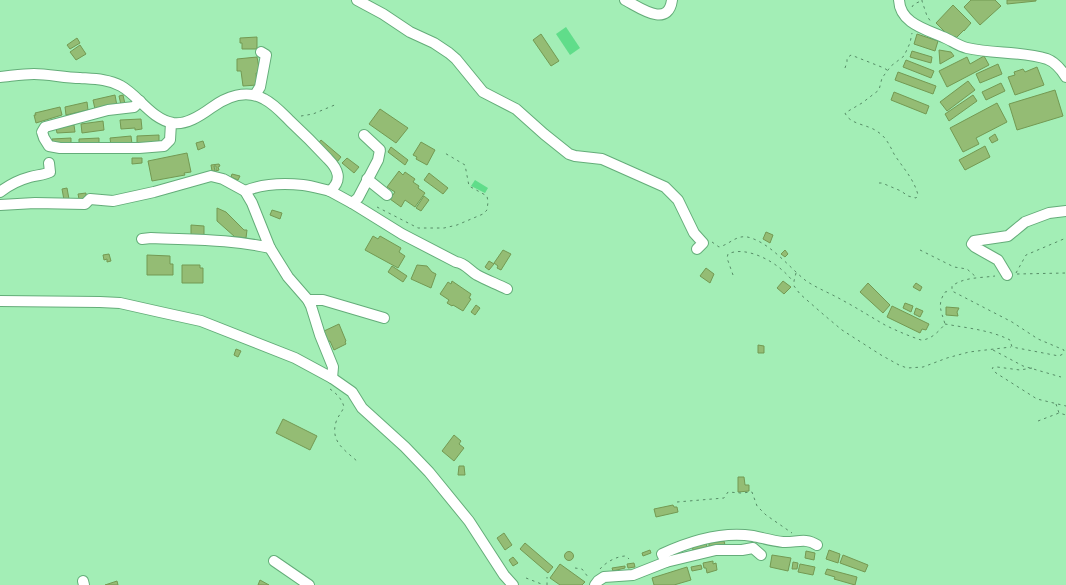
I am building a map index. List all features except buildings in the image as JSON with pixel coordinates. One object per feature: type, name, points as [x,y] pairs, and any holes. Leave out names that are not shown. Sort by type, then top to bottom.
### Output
[{"type":"street","points":[[357,0],[410,32],[450,53],[483,92],[516,110],[570,154],[602,159],[665,187],[678,200],[694,233],[703,243],[697,249]]},
{"type":"street","points":[[625,0],[657,15],[668,11],[672,0]]},
{"type":"street","points":[[899,0],[899,8],[916,26],[966,48],[1047,59],[1059,66],[1066,77]]},
{"type":"street","points":[[255,95],[260,87],[266,55],[261,52]]},
{"type":"street","points":[[0,77],[35,74],[112,81],[122,86],[157,116],[171,123],[180,124],[192,120],[229,97],[255,95],[265,99],[288,118],[335,166],[338,173],[337,182],[330,191]]},
{"type":"street","points":[[140,101],[134,107],[108,110],[45,127],[42,132],[44,138],[49,146],[60,148],[139,148],[164,146],[170,140],[171,123]]},
{"type":"street","points":[[352,202],[358,198],[378,160],[380,150],[364,135]]},
{"type":"street","points":[[0,192],[27,178],[50,172],[49,163]]},
{"type":"street","points":[[0,205],[35,203],[85,204],[90,200],[112,201],[154,192],[211,176],[223,179],[245,191],[252,203],[270,248],[288,277],[308,300],[333,367],[329,382]]},
{"type":"street","points":[[367,179],[388,195]]},
{"type":"street","points":[[245,191],[266,185],[304,185],[330,191],[352,202],[402,234],[456,262],[462,263],[475,274],[507,289]]},
{"type":"street","points":[[1006,274],[998,260],[975,247],[972,244],[974,241],[1008,236],[1024,222],[1050,213],[1066,211]]},
{"type":"street","points":[[142,239],[224,241],[270,248]]},
{"type":"street","points":[[308,300],[323,300],[384,318]]},
{"type":"street","points":[[0,301],[120,304],[201,321],[295,358],[329,382],[352,392],[362,408],[405,447],[429,472],[469,521],[504,575],[513,585]]},
{"type":"street","points":[[666,562],[662,554],[680,545],[717,536],[744,535],[786,542],[806,540],[817,544]]},
{"type":"street","points":[[596,582],[604,577],[633,575],[666,562],[716,550],[754,548],[761,555]]},
{"type":"street","points":[[274,561],[309,585]]},
{"type":"path","points":[[904,14],[914,4],[922,1],[931,22]]},
{"type":"path","points":[[879,182],[908,196],[916,198],[918,195],[908,173],[883,135],[873,128],[848,118],[845,113],[879,90],[882,78],[891,66],[904,56],[916,26]]},
{"type":"path","points":[[845,68],[847,58],[851,54],[888,70]]},
{"type":"path","points":[[288,118],[313,114],[337,104]]},
{"type":"path","points":[[376,207],[418,228],[444,228],[457,225],[483,214],[487,210],[487,196],[469,186],[466,164],[443,152]]},
{"type":"path","points":[[709,238],[719,247],[734,239],[751,238],[775,252],[806,280],[817,287],[884,324],[910,336],[927,340],[945,324]]},
{"type":"path","points":[[1066,238],[1026,254],[1015,274],[1066,273]]},
{"type":"path","points":[[920,250],[954,268],[967,269],[977,278]]},
{"type":"path","points":[[734,275],[727,258],[728,254],[734,251],[742,251],[762,257],[776,265],[794,281]]},
{"type":"path","points":[[796,271],[794,286],[800,294],[842,330],[881,356],[908,368],[923,367],[968,352],[1012,347],[1059,356],[1065,354],[1064,350],[1038,339],[1012,322],[952,291],[945,292],[939,304],[945,324]]},
{"type":"path","points":[[952,291],[952,286],[958,282],[1006,274]]},
{"type":"path","points":[[945,324],[988,332],[1006,338],[1010,340],[1012,347]]},
{"type":"path","points":[[992,350],[1023,366],[1061,377]]},
{"type":"path","points":[[1032,368],[1020,370],[992,368],[996,373],[1037,399],[1066,406]]},
{"type":"path","points":[[329,382],[344,407],[336,420],[336,438],[340,446],[358,462]]},
{"type":"path","points":[[1056,404],[1058,413]]},
{"type":"path","points":[[1038,421],[1058,413],[1066,415]]},
{"type":"path","points":[[677,502],[724,498],[728,492],[752,492],[758,506],[766,515],[806,540]]},
{"type":"path","points":[[575,568],[582,570],[590,580],[596,582],[600,569],[604,564],[621,556],[626,556],[630,559]]},
{"type":"path","points":[[547,577],[547,585]]},
{"type":"path","points":[[526,578],[544,585]]},
{"type":"shaded area","points":[[566,27],[580,48],[570,55],[556,34]]},
{"type":"shaded area","points":[[475,180],[488,188],[485,193],[471,186]]}]
